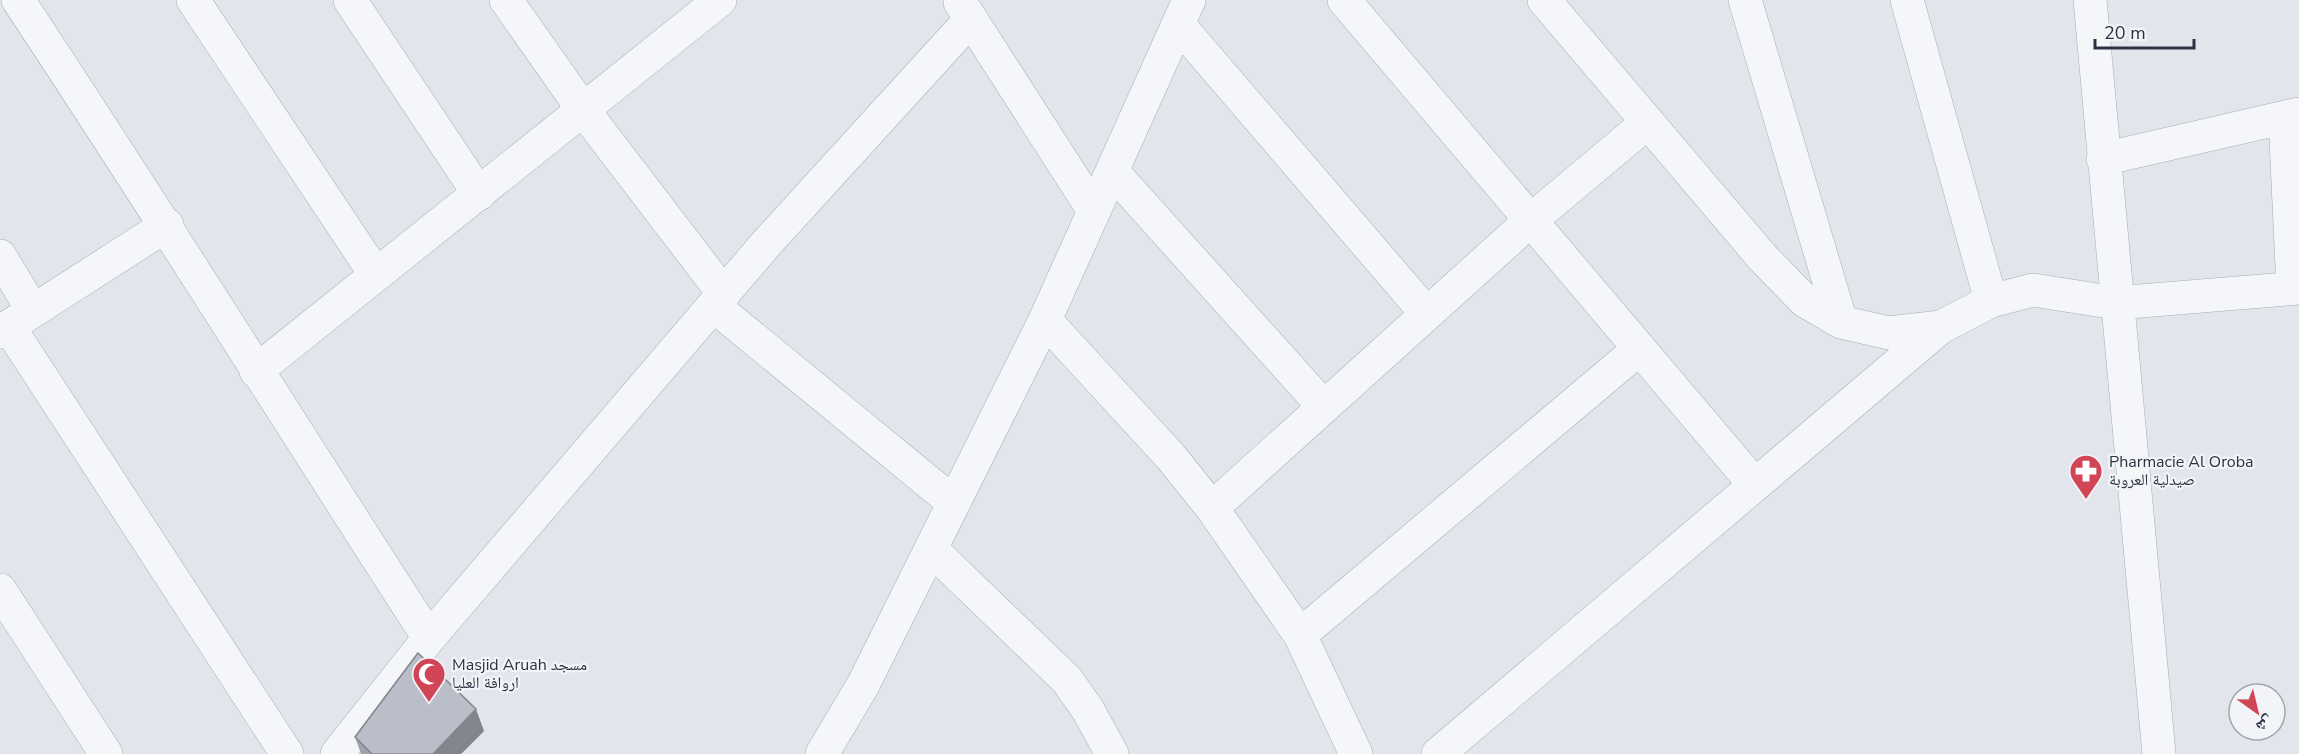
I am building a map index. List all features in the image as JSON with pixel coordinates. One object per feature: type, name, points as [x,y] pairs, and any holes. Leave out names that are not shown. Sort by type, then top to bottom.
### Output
[{"type":"street","points":[[18,0],[167,225],[256,371],[429,638]]},
{"type":"street","points":[[193,0],[376,275]]},
{"type":"street","points":[[350,0],[478,194]]},
{"type":"street","points":[[506,0],[719,300],[954,503]]},
{"type":"street","points":[[256,371],[720,0]]},
{"type":"street","points":[[1344,0],[1755,485]]},
{"type":"street","points":[[1544,0],[1763,258],[1805,301],[1841,322],[1889,333],[1941,327]]},
{"type":"street","points":[[1744,0],[1841,322]]},
{"type":"street","points":[[1907,0],[1991,301]]},
{"type":"street","points":[[2090,0],[2159,754]]},
{"type":"street","points":[[337,754],[429,638],[965,9],[1094,211]]},
{"type":"street","points":[[822,754],[863,685],[1045,320],[1184,12],[1427,314]]},
{"type":"street","points":[[1438,754],[1941,327],[1991,301],[2033,290],[2116,303],[2296,288],[2292,116],[2103,159]]},
{"type":"street","points":[[1212,508],[1531,220],[1648,122]]},
{"type":"street","points":[[1112,171],[1324,407]]},
{"type":"street","points":[[14,323],[167,225]]},
{"type":"street","points":[[0,256],[14,323],[287,754]]},
{"type":"street","points":[[1045,320],[1171,456],[1212,508],[1300,635],[1356,754]]},
{"type":"street","points":[[1300,635],[1639,349]]},
{"type":"street","points":[[931,549],[1067,680],[1088,710],[1112,754]]},
{"type":"street","points":[[0,590],[106,754]]},
{"type":"building","name":"Masjid Aruah مسجد اروافة العليا","points":[[418,653],[476,709],[433,754],[372,754],[355,737]]},
{"type":"place","name":"Pharmacie Al Oroba صيدلية العروبة","points":[[2086,500]]},
{"type":"place","name":"Masjid Aruah مسجد اروافة العليا","points":[[429,703]]}]
